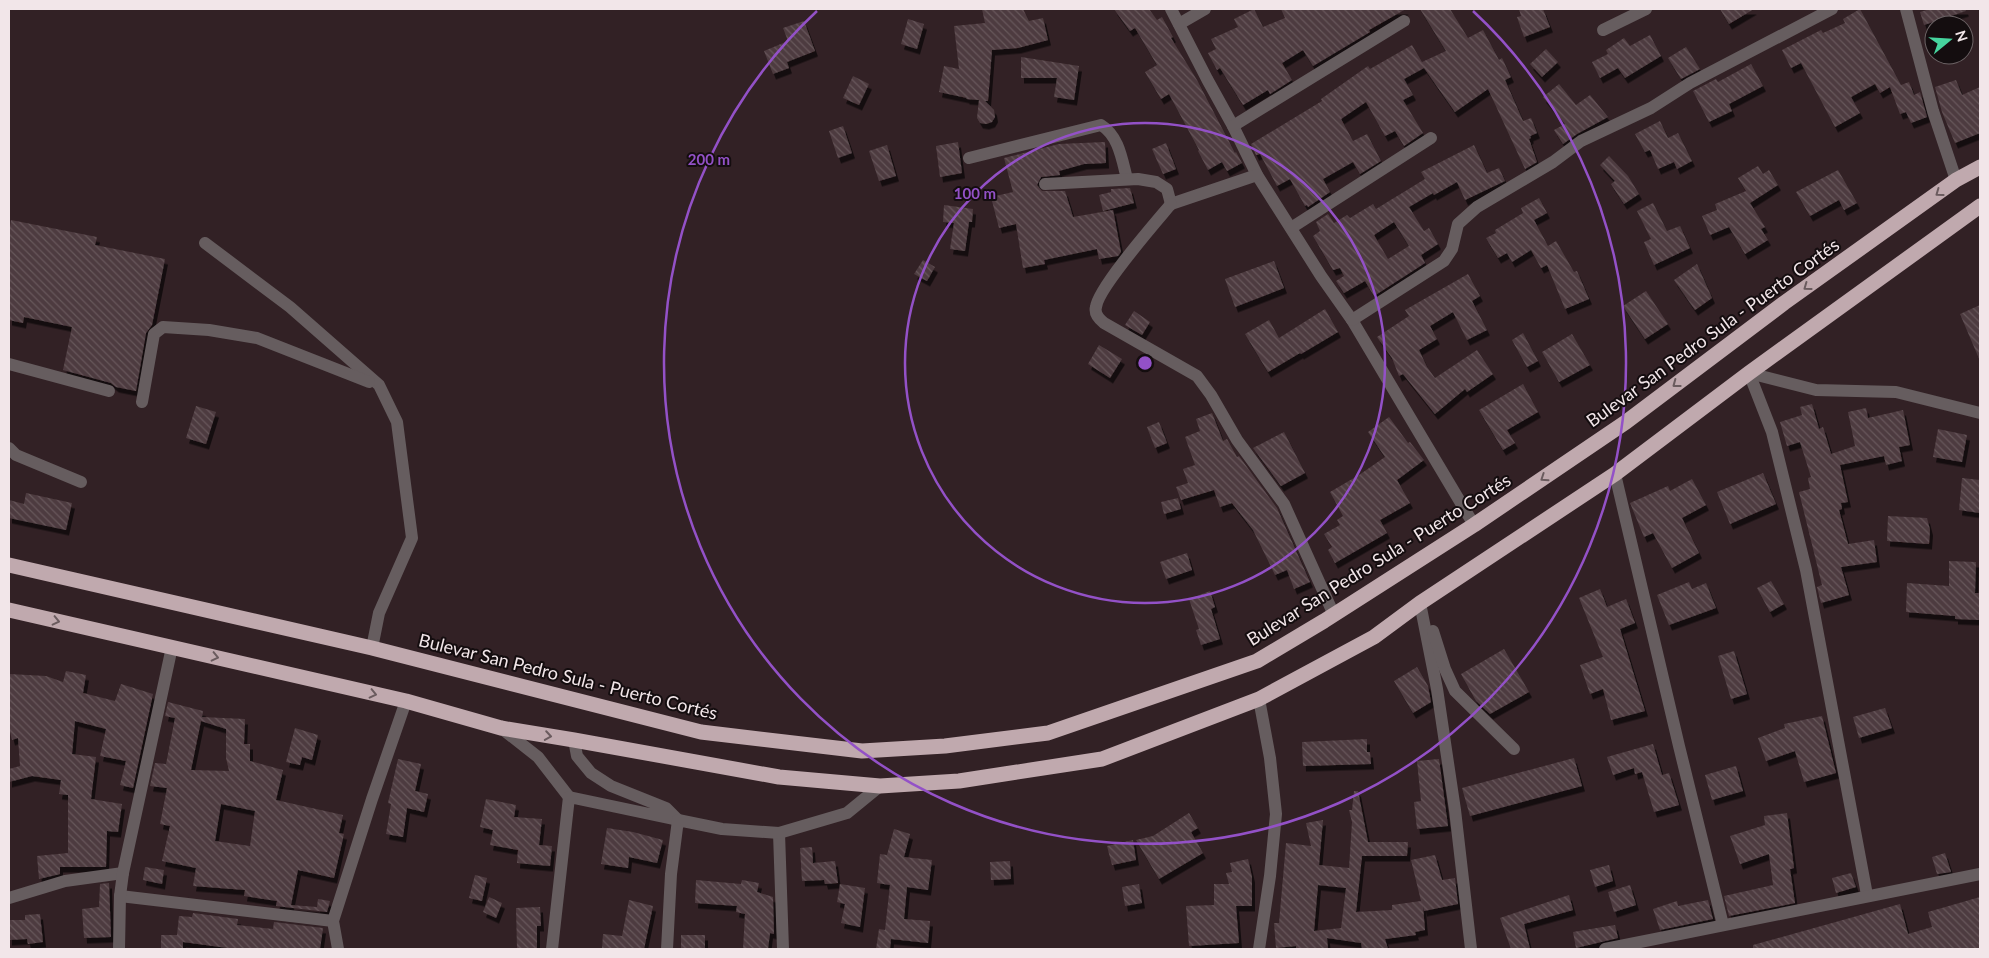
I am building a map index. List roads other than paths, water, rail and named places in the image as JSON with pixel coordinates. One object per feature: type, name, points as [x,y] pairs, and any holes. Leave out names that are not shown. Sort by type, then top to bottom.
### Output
[{"type":"highway","name":"Bulevar San Pedro Sula - Puerto Cortés","points":[[9,566],[372,648],[701,732],[862,751],[944,746],[1048,733],[1257,661],[1334,615],[1474,525],[1626,422],[1784,303],[1956,180],[1980,167]]},
{"type":"highway","points":[[9,610],[406,701],[501,728],[779,777],[880,786],[959,781],[1102,759],[1259,700],[1374,637],[1423,601],[1615,474],[1749,372],[1980,206]]},
{"type":"street","points":[[1171,9],[1257,175],[1352,320],[1474,525]]},
{"type":"street","points":[[1179,24],[1205,9]]},
{"type":"street","points":[[1603,30],[1646,9]]},
{"type":"street","points":[[1352,320],[1444,261],[1452,249],[1458,224],[1477,207],[1552,162],[1581,141],[1651,108],[1690,83],[1832,9]]},
{"type":"street","points":[[1906,9],[1933,111],[1956,180]]},
{"type":"street","points":[[1233,126],[1404,21]]},
{"type":"street","points":[[969,158],[1101,125],[1110,131],[1121,154],[1127,179]]},
{"type":"street","points":[[1291,228],[1431,138]]},
{"type":"street","points":[[1257,175],[1171,204],[1108,283],[1096,306],[1097,316],[1104,323],[1197,376],[1211,395],[1238,440],[1284,504],[1334,615]]},
{"type":"street","points":[[1045,184],[1138,179],[1156,182],[1167,189],[1171,204]]},
{"type":"street","points":[[205,243],[290,307],[379,385],[397,422],[412,538],[379,613],[372,648]]},
{"type":"street","points":[[142,402],[154,334],[163,327],[209,330],[257,338],[379,385]]},
{"type":"street","points":[[9,364],[109,391]]},
{"type":"street","points":[[1749,372],[1816,390],[1896,392],[1980,413]]},
{"type":"street","points":[[1749,372],[1772,432],[1806,570],[1867,895]]},
{"type":"street","points":[[9,448],[16,455],[80,482]]},
{"type":"street","points":[[1615,474],[1723,925]]},
{"type":"street","points":[[1423,601],[1435,640],[1455,691],[1514,749]]},
{"type":"street","points":[[1423,601],[1455,810],[1471,949]]},
{"type":"street","points":[[119,949],[120,896],[123,873],[172,647]]},
{"type":"street","points":[[1259,700],[1270,758],[1276,814],[1270,876],[1259,949]]},
{"type":"street","points":[[338,949],[333,921],[406,701]]},
{"type":"street","points":[[501,728],[538,757],[569,797],[722,828],[779,833],[847,812],[880,786]]},
{"type":"street","points":[[574,740],[577,756],[591,773],[612,786],[666,808],[678,820]]},
{"type":"street","points":[[552,949],[569,797]]},
{"type":"street","points":[[667,949],[671,874],[678,820]]},
{"type":"street","points":[[779,833],[783,949]]},
{"type":"street","points":[[9,898],[65,881],[123,873]]},
{"type":"street","points":[[1605,949],[1867,895],[1980,874]]},
{"type":"street","points":[[120,896],[333,921]]}]
